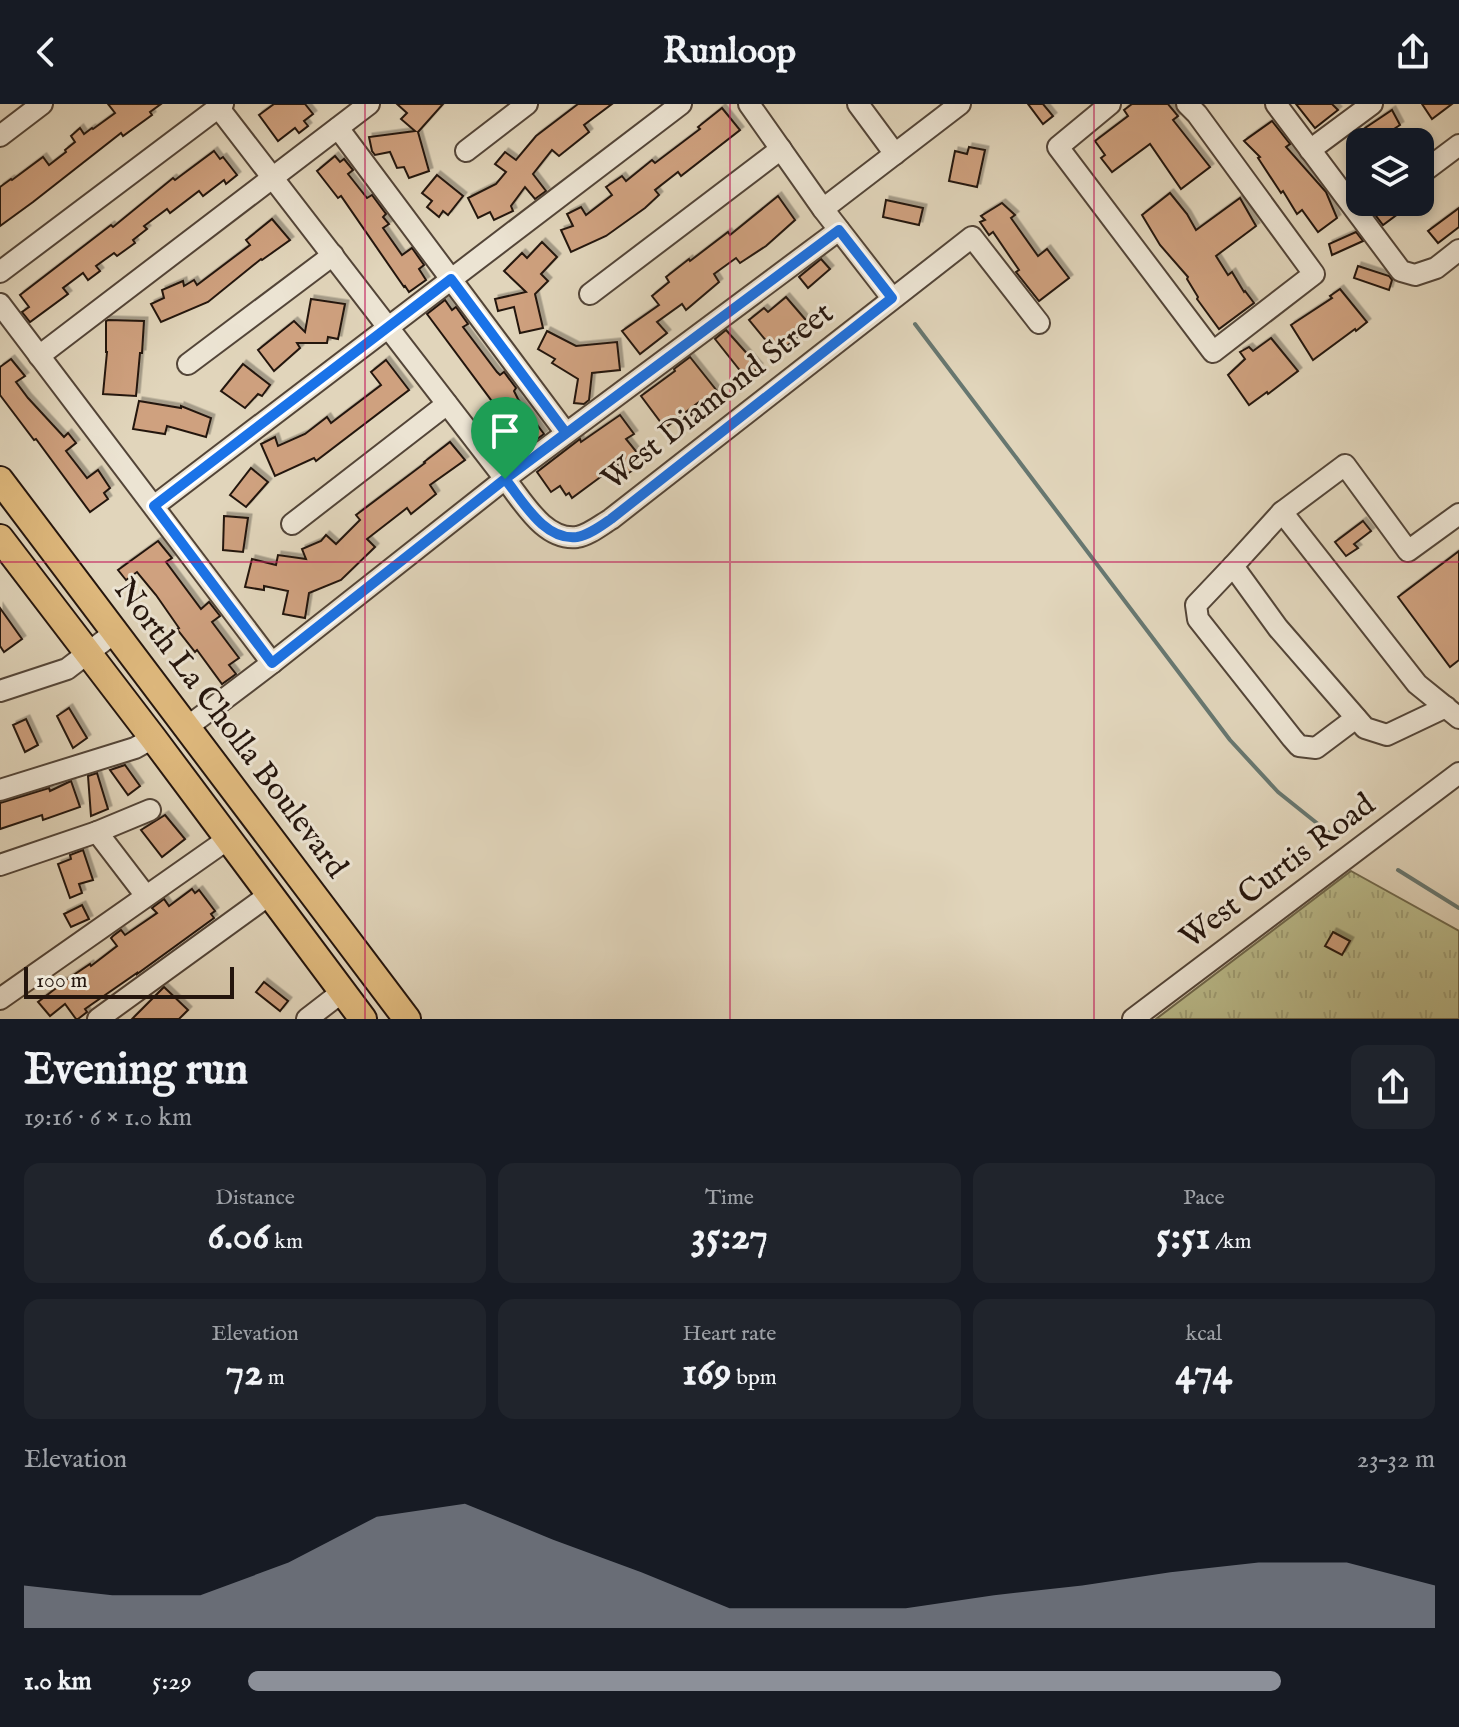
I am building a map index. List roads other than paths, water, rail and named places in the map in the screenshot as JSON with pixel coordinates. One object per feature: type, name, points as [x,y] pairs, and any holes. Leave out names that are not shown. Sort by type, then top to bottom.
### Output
[{"type":"main road","name":"North La Cholla Boulevard","points":[[0,480],[407,1019]]},
{"type":"main road","name":"North La Cholla Boulevard","points":[[0,538],[363,1019]]},
{"type":"street","points":[[0,136],[42,104]]},
{"type":"street","points":[[39,356],[369,104]]},
{"type":"street","points":[[466,151],[527,104]]},
{"type":"street","points":[[154,506],[681,104]]},
{"type":"street","points":[[749,104],[823,209],[892,298]]},
{"type":"street","points":[[858,104],[895,154]]},
{"type":"street","points":[[823,209],[960,104]]},
{"type":"street","points":[[1110,104],[1058,147],[1213,352],[1314,274],[1187,104]]},
{"type":"street","points":[[1276,104],[1401,271],[1415,275],[1436,268],[1459,250]]},
{"type":"street","points":[[1310,150],[1372,104]]},
{"type":"street","points":[[0,272],[220,106],[505,479]]},
{"type":"street","points":[[338,128],[566,433]]},
{"type":"street","points":[[1434,164],[1459,145]]},
{"type":"street","points":[[590,294],[781,149]]},
{"type":"street","points":[[186,728],[505,479],[839,230]]},
{"type":"street","name":"West Diamond Street","points":[[505,479],[543,525],[558,535],[577,537],[594,530],[972,237],[1039,323]]},
{"type":"street","points":[[188,364],[333,255]]},
{"type":"street","points":[[0,304],[272,663]]},
{"type":"street","points":[[292,524],[447,404]]},
{"type":"street","points":[[1356,718],[1316,748],[1299,746],[1198,619],[1196,605],[1282,512],[1345,465],[1408,551],[1459,514]]},
{"type":"street","points":[[1282,512],[1417,684],[1453,712]]},
{"type":"street","points":[[1233,566],[1278,628],[1365,728],[1387,735],[1453,712]]},
{"type":"street","points":[[0,691],[67,669],[114,633]]},
{"type":"street","points":[[0,790],[135,748],[153,738]]},
{"type":"street","name":"West Curtis Road","points":[[1133,1019],[1459,773]]},
{"type":"street","points":[[0,865],[97,832],[150,810]]},
{"type":"street","points":[[97,832],[146,896]]},
{"type":"street","points":[[0,999],[228,839]]},
{"type":"street","points":[[98,1019],[269,895]]},
{"type":"street","points":[[307,1019],[342,992]]},
{"type":"waterway","points":[[915,324],[1230,740],[1278,792],[1328,832]]},
{"type":"waterway","points":[[1398,870],[1459,908]]}]
